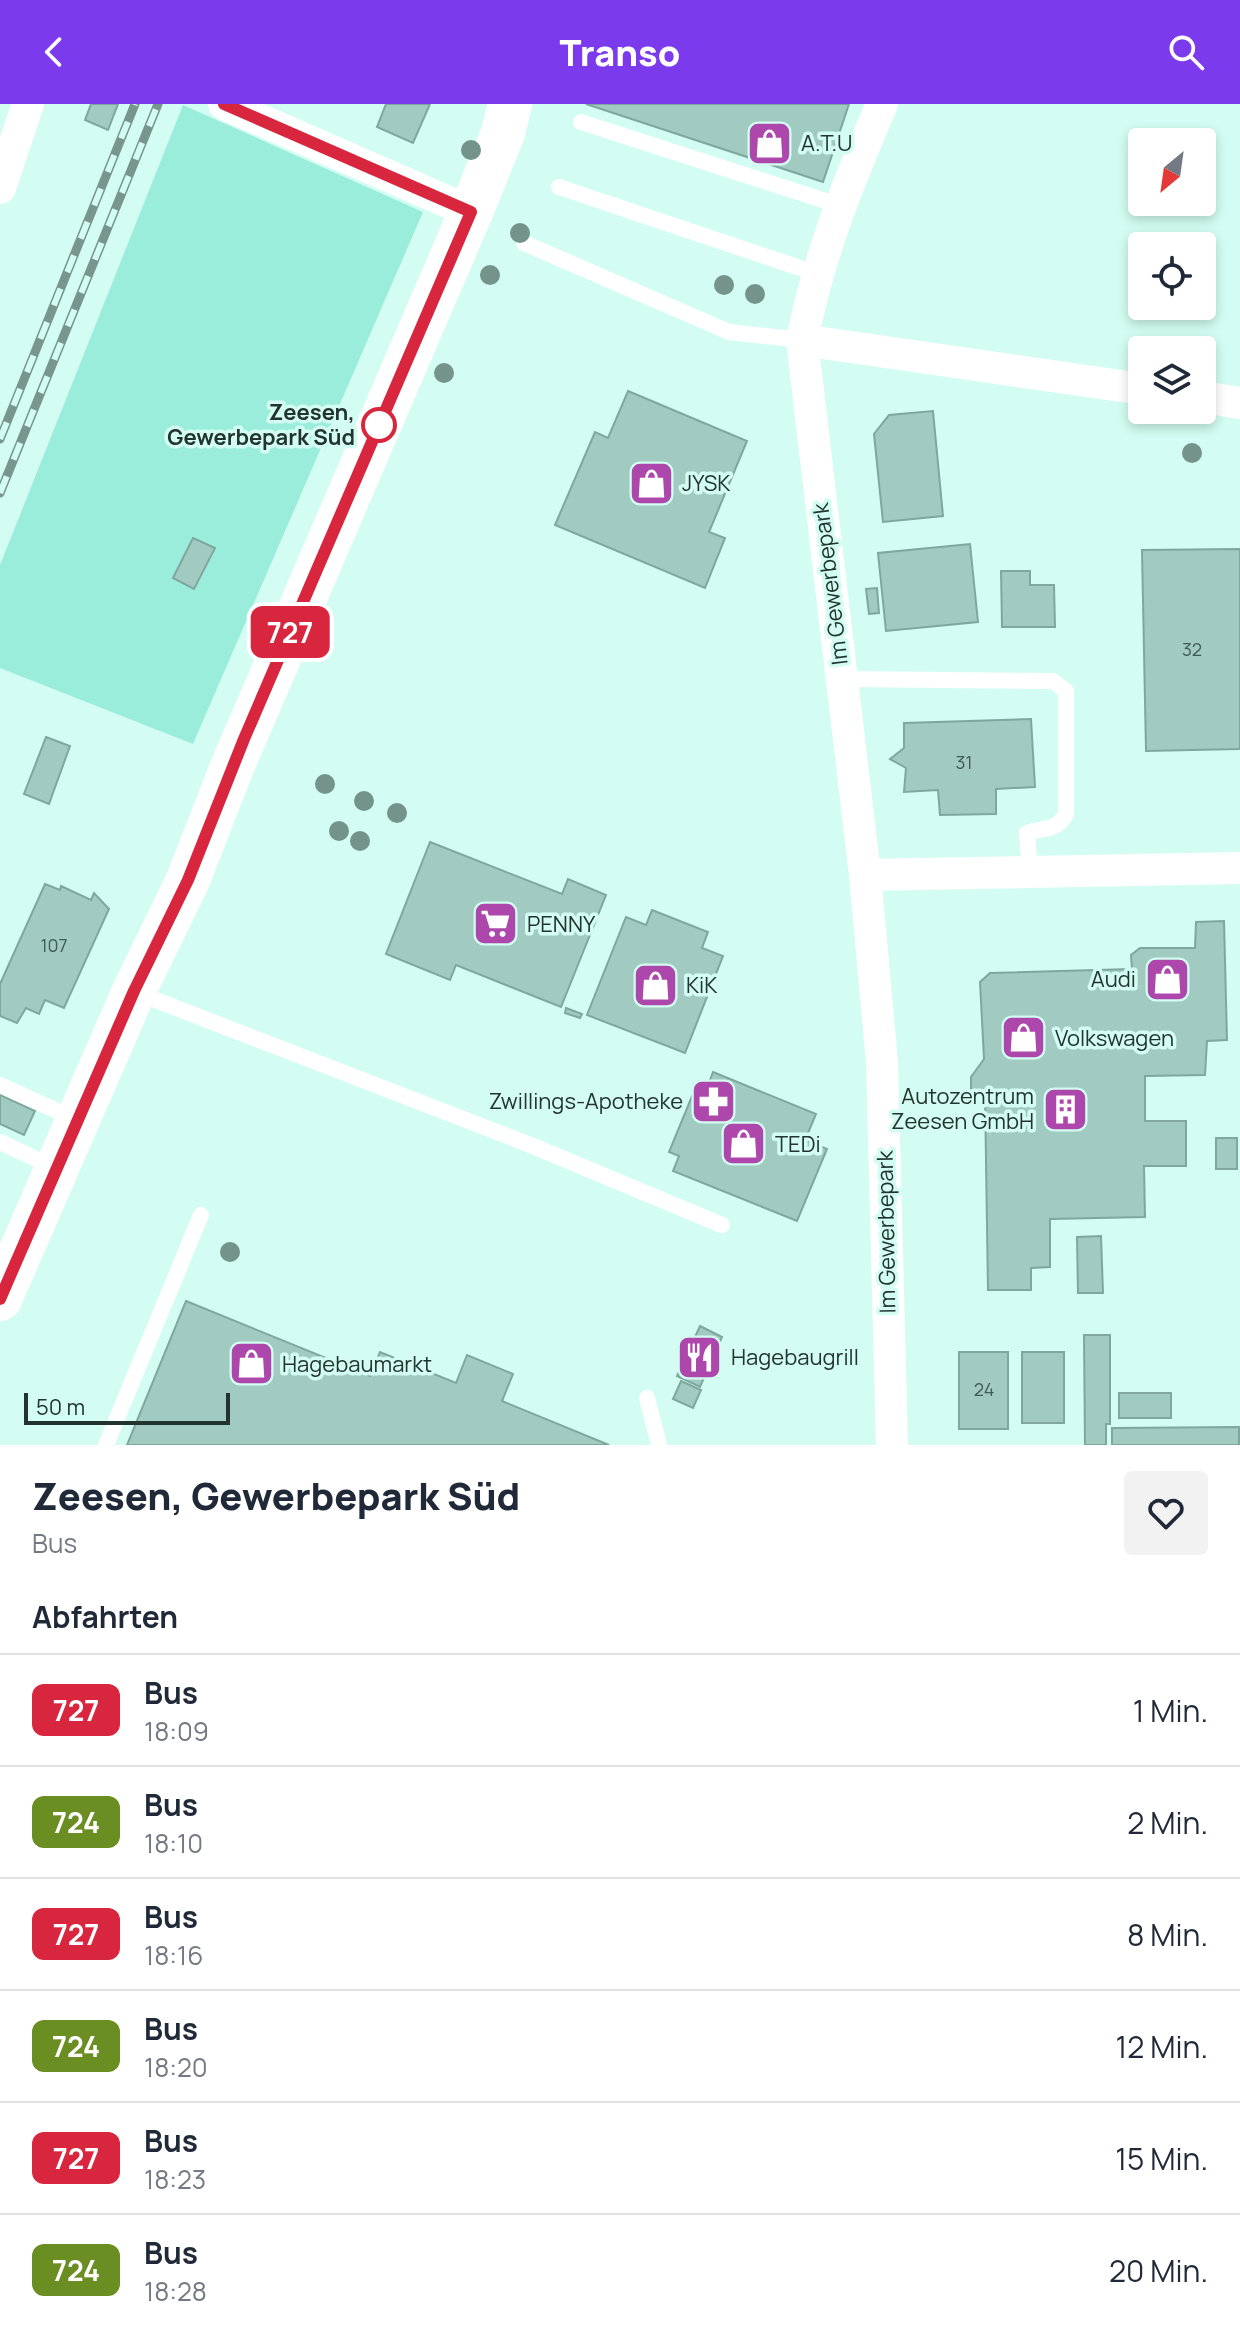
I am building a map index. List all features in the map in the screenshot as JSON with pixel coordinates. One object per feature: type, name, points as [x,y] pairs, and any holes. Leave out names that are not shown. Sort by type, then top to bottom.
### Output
[{"type":"street","points":[[0,188],[28,104]]},
{"type":"street","points":[[224,104],[471,212]]},
{"type":"street","points":[[0,1299],[134,991],[188,880],[238,753],[471,212],[503,133],[510,104]]},
{"type":"street","name":"Im Gewerbepark","points":[[882,104],[838,205],[815,273],[802,340],[865,875],[882,1062],[892,1445]]},
{"type":"street","points":[[802,340],[1128,387]]},
{"type":"street","points":[[1216,399],[1240,403]]},
{"type":"street","points":[[865,875],[1240,868]]},
{"type":"lane","points":[[581,122],[838,205]]},
{"type":"lane","points":[[559,187],[815,273]]},
{"type":"lane","points":[[524,243],[729,332],[802,340]]},
{"type":"lane","points":[[842,679],[1053,681],[1061,685],[1066,691],[1066,814],[1062,821],[1047,831],[1027,833],[1030,872]]},
{"type":"lane","points":[[134,991],[528,1144],[722,1225]]},
{"type":"lane","points":[[0,1085],[78,1120]]},
{"type":"lane","points":[[0,1142],[57,1169]]},
{"type":"lane","points":[[106,1445],[201,1215]]},
{"type":"lane","points":[[647,1398],[659,1445]]},
{"type":"green space","points":[[183,105],[423,212],[193,744],[0,668],[0,565]]},
{"type":"building","points":[[91,104],[118,104],[108,130],[85,120]]},
{"type":"building","points":[[386,104],[430,104],[413,143],[377,127]]},
{"type":"building","name":"A.T.U","points":[[586,104],[849,104],[823,182]]},
{"type":"building","name":"JYSK","points":[[628,391],[747,441],[709,532],[725,538],[705,588],[555,525],[595,432],[608,438]]},
{"type":"building","points":[[933,411],[943,516],[883,522],[874,434],[889,415]]},
{"type":"building","points":[[193,538],[215,548],[194,589],[173,578]]},
{"type":"building","points":[[970,544],[978,622],[886,631],[878,553]]},
{"type":"building","points":[[1240,549],[1240,749],[1146,751],[1142,550]]},
{"type":"building","points":[[1001,571],[1030,571],[1030,585],[1054,585],[1055,627],[1002,627]]},
{"type":"building","points":[[877,588],[879,613],[869,614],[866,589]]},
{"type":"building","points":[[1031,719],[1035,787],[996,789],[996,814],[940,815],[938,790],[904,792],[906,768],[890,759],[904,748],[904,723]]},
{"type":"building","points":[[46,737],[70,746],[49,804],[24,794]]},
{"type":"building","name":"PENNY","points":[[430,842],[562,894],[568,879],[606,895],[561,1007],[456,965],[450,980],[386,954]]},
{"type":"building","points":[[45,884],[60,890],[61,886],[91,900],[94,893],[109,909],[64,1008],[45,1000],[39,1014],[26,1008],[17,1023],[0,1016],[0,984]]},
{"type":"building","name":"KiK","points":[[652,910],[708,932],[702,948],[723,956],[685,1053],[587,1015],[626,917],[646,925]]},
{"type":"building","name":"Autozentrum Zeesen GmbH","points":[[1224,921],[1227,1040],[1207,1041],[1205,1075],[1145,1076],[1145,1121],[1186,1121],[1186,1166],[1144,1166],[1145,1217],[1050,1219],[1050,1267],[1031,1268],[1031,1290],[988,1290],[985,1096],[971,1097],[971,1077],[984,1059],[980,982],[990,973],[1132,969],[1131,955],[1140,948],[1195,948],[1196,922]]},
{"type":"building","points":[[566,1008],[582,1014],[580,1018],[565,1013]]},
{"type":"building","name":"TEDi","points":[[713,1072],[816,1114],[805,1140],[827,1149],[797,1221],[673,1171],[679,1156],[669,1152],[697,1084],[707,1088]]},
{"type":"building","points":[[0,1095],[35,1111],[24,1135],[0,1124]]},
{"type":"building","points":[[1216,1138],[1237,1138],[1237,1169],[1216,1169]]},
{"type":"building","points":[[1101,1236],[1103,1293],[1078,1293],[1077,1237]]},
{"type":"building","name":"Hagebaumarkt","points":[[186,1301],[370,1376],[380,1352],[456,1383],[467,1355],[513,1374],[502,1401],[609,1445],[127,1445]]},
{"type":"building","name":"Hagebaugrill","points":[[700,1326],[722,1337],[700,1387],[677,1376]]},
{"type":"building","points":[[1084,1335],[1110,1335],[1110,1424],[1106,1424],[1106,1445],[1085,1445]]},
{"type":"building","points":[[959,1352],[1008,1352],[1008,1429],[959,1429]]},
{"type":"building","points":[[1022,1352],[1064,1352],[1064,1423],[1022,1423]]},
{"type":"building","points":[[681,1381],[701,1390],[693,1408],[673,1399]]},
{"type":"building","points":[[1119,1393],[1171,1393],[1171,1418],[1119,1418]]},
{"type":"building","points":[[1239,1427],[1239,1445],[1112,1445],[1112,1428]]},
{"type":"railway","points":[[0,439],[135,104]]},
{"type":"railway","points":[[0,493],[158,104]]},
{"type":"bus line","name":"727","points":[[0,1299],[134,991],[188,880],[244,739],[471,212],[224,104]]},
{"type":"place","name":"A.T.U","points":[[770,143]]},
{"type":"place","name":"Zeesen, Gewerbepark Süd","points":[[379,425]]},
{"type":"place","name":"JYSK","points":[[651,483]]},
{"type":"place","name":"PENNY","points":[[496,924]]},
{"type":"place","name":"Audi","points":[[1167,979]]},
{"type":"place","name":"KiK","points":[[655,985]]},
{"type":"place","name":"Volkswagen","points":[[1024,1038]]},
{"type":"place","name":"Zwillings-Apotheke","points":[[714,1101]]},
{"type":"place","name":"Autozentrum Zeesen GmbH","points":[[1065,1109]]},
{"type":"place","name":"TEDi","points":[[744,1144]]},
{"type":"place","name":"Hagebaugrill","points":[[700,1357]]},
{"type":"place","name":"Hagebaumarkt","points":[[251,1364]]}]
